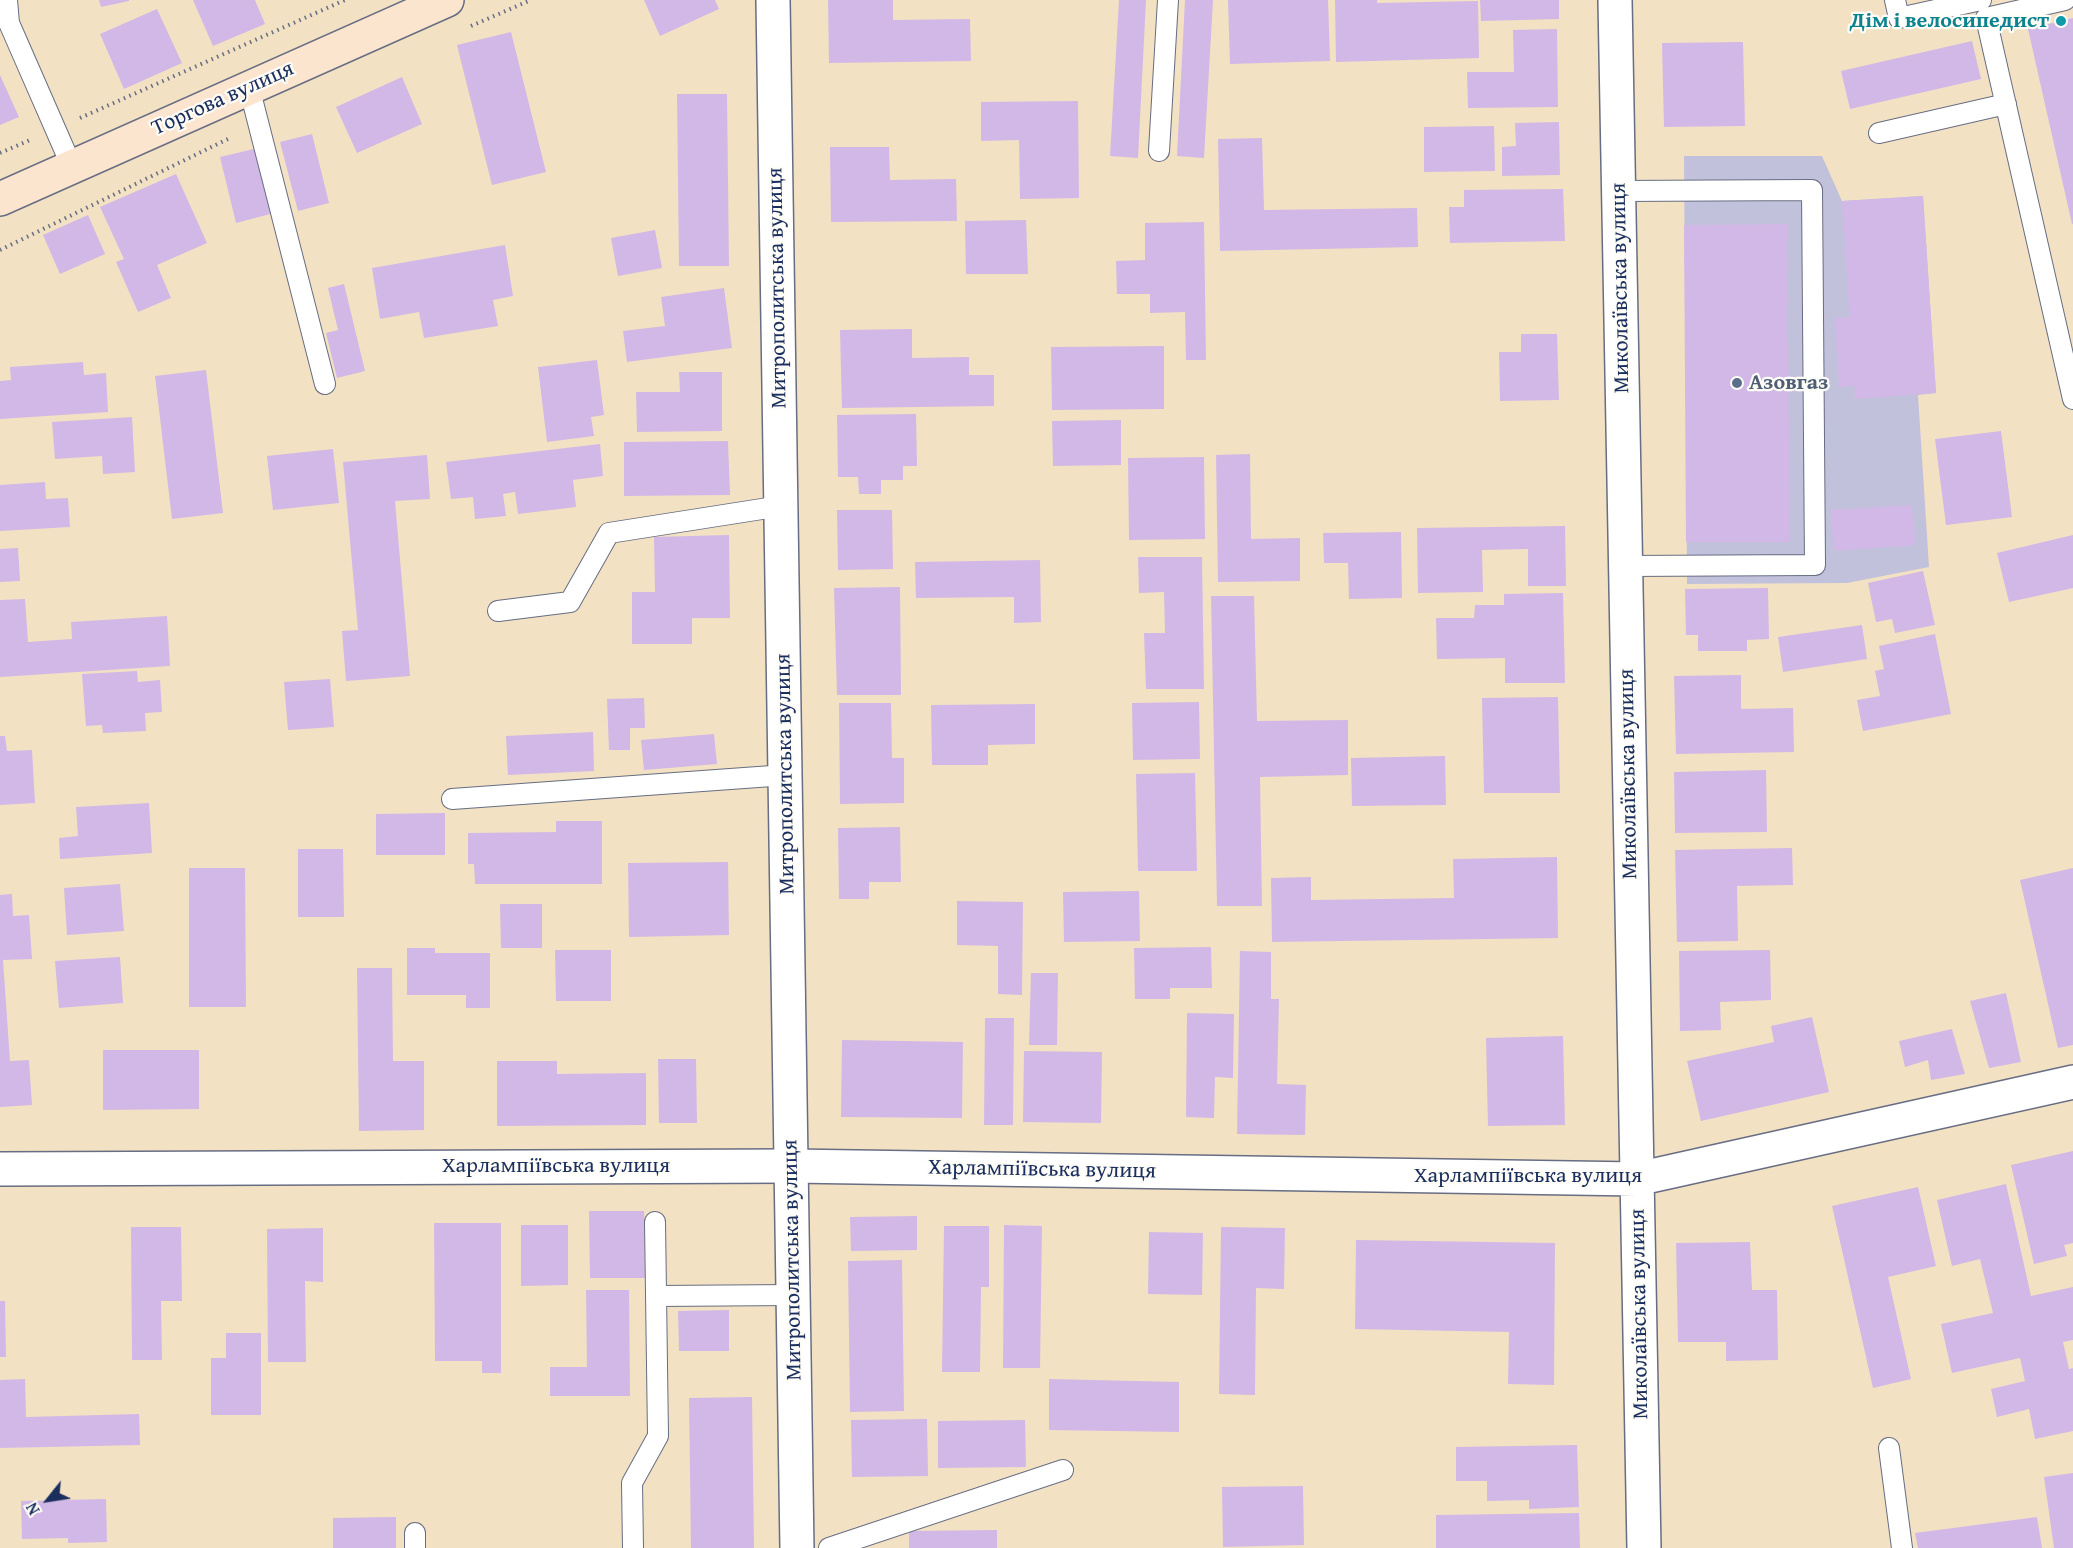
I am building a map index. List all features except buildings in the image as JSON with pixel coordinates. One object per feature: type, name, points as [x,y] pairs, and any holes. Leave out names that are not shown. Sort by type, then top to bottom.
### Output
[{"type":"main road","name":"Торгова вулиця","points":[[0,199],[447,0]]},
{"type":"street","name":"Митрополитська вулиця","points":[[773,0],[797,1548]]},
{"type":"street","name":"Миколаївська вулиця","points":[[1616,0],[1644,1548]]},
{"type":"street","name":"Харлампіївська вулиця","points":[[0,1168],[792,1166],[1637,1179],[2073,1082]]},
{"type":"lane","points":[[7,0],[9,23],[72,167]]},
{"type":"lane","points":[[1159,151],[1168,0]]},
{"type":"lane","points":[[1895,0],[1899,18],[1981,0]]},
{"type":"lane","points":[[2065,0],[1986,18],[2073,399]]},
{"type":"lane","points":[[249,87],[325,384]]},
{"type":"lane","points":[[1880,132],[2006,104]]},
{"type":"lane","points":[[1619,191],[1812,190],[1815,565],[1626,566]]},
{"type":"lane","points":[[498,611],[570,602],[609,533],[781,506]]},
{"type":"lane","points":[[452,799],[786,775]]},
{"type":"lane","points":[[633,1548],[632,1483],[658,1436],[655,1222]]},
{"type":"lane","points":[[656,1296],[794,1294]]},
{"type":"lane","points":[[1890,1448],[1902,1548]]},
{"type":"lane","points":[[829,1548],[1063,1470]]},
{"type":"path","points":[[0,153],[345,0]]},
{"type":"shaded area","points":[[1684,156],[1822,156],[1842,201],[1923,196],[1936,393],[1918,395],[1929,567],[1847,583],[1687,584]]},
{"type":"place","name":"Дім і велосипедист","points":[[2061,21]]},
{"type":"place","name":"Азовгаз","points":[[1737,383]]}]
